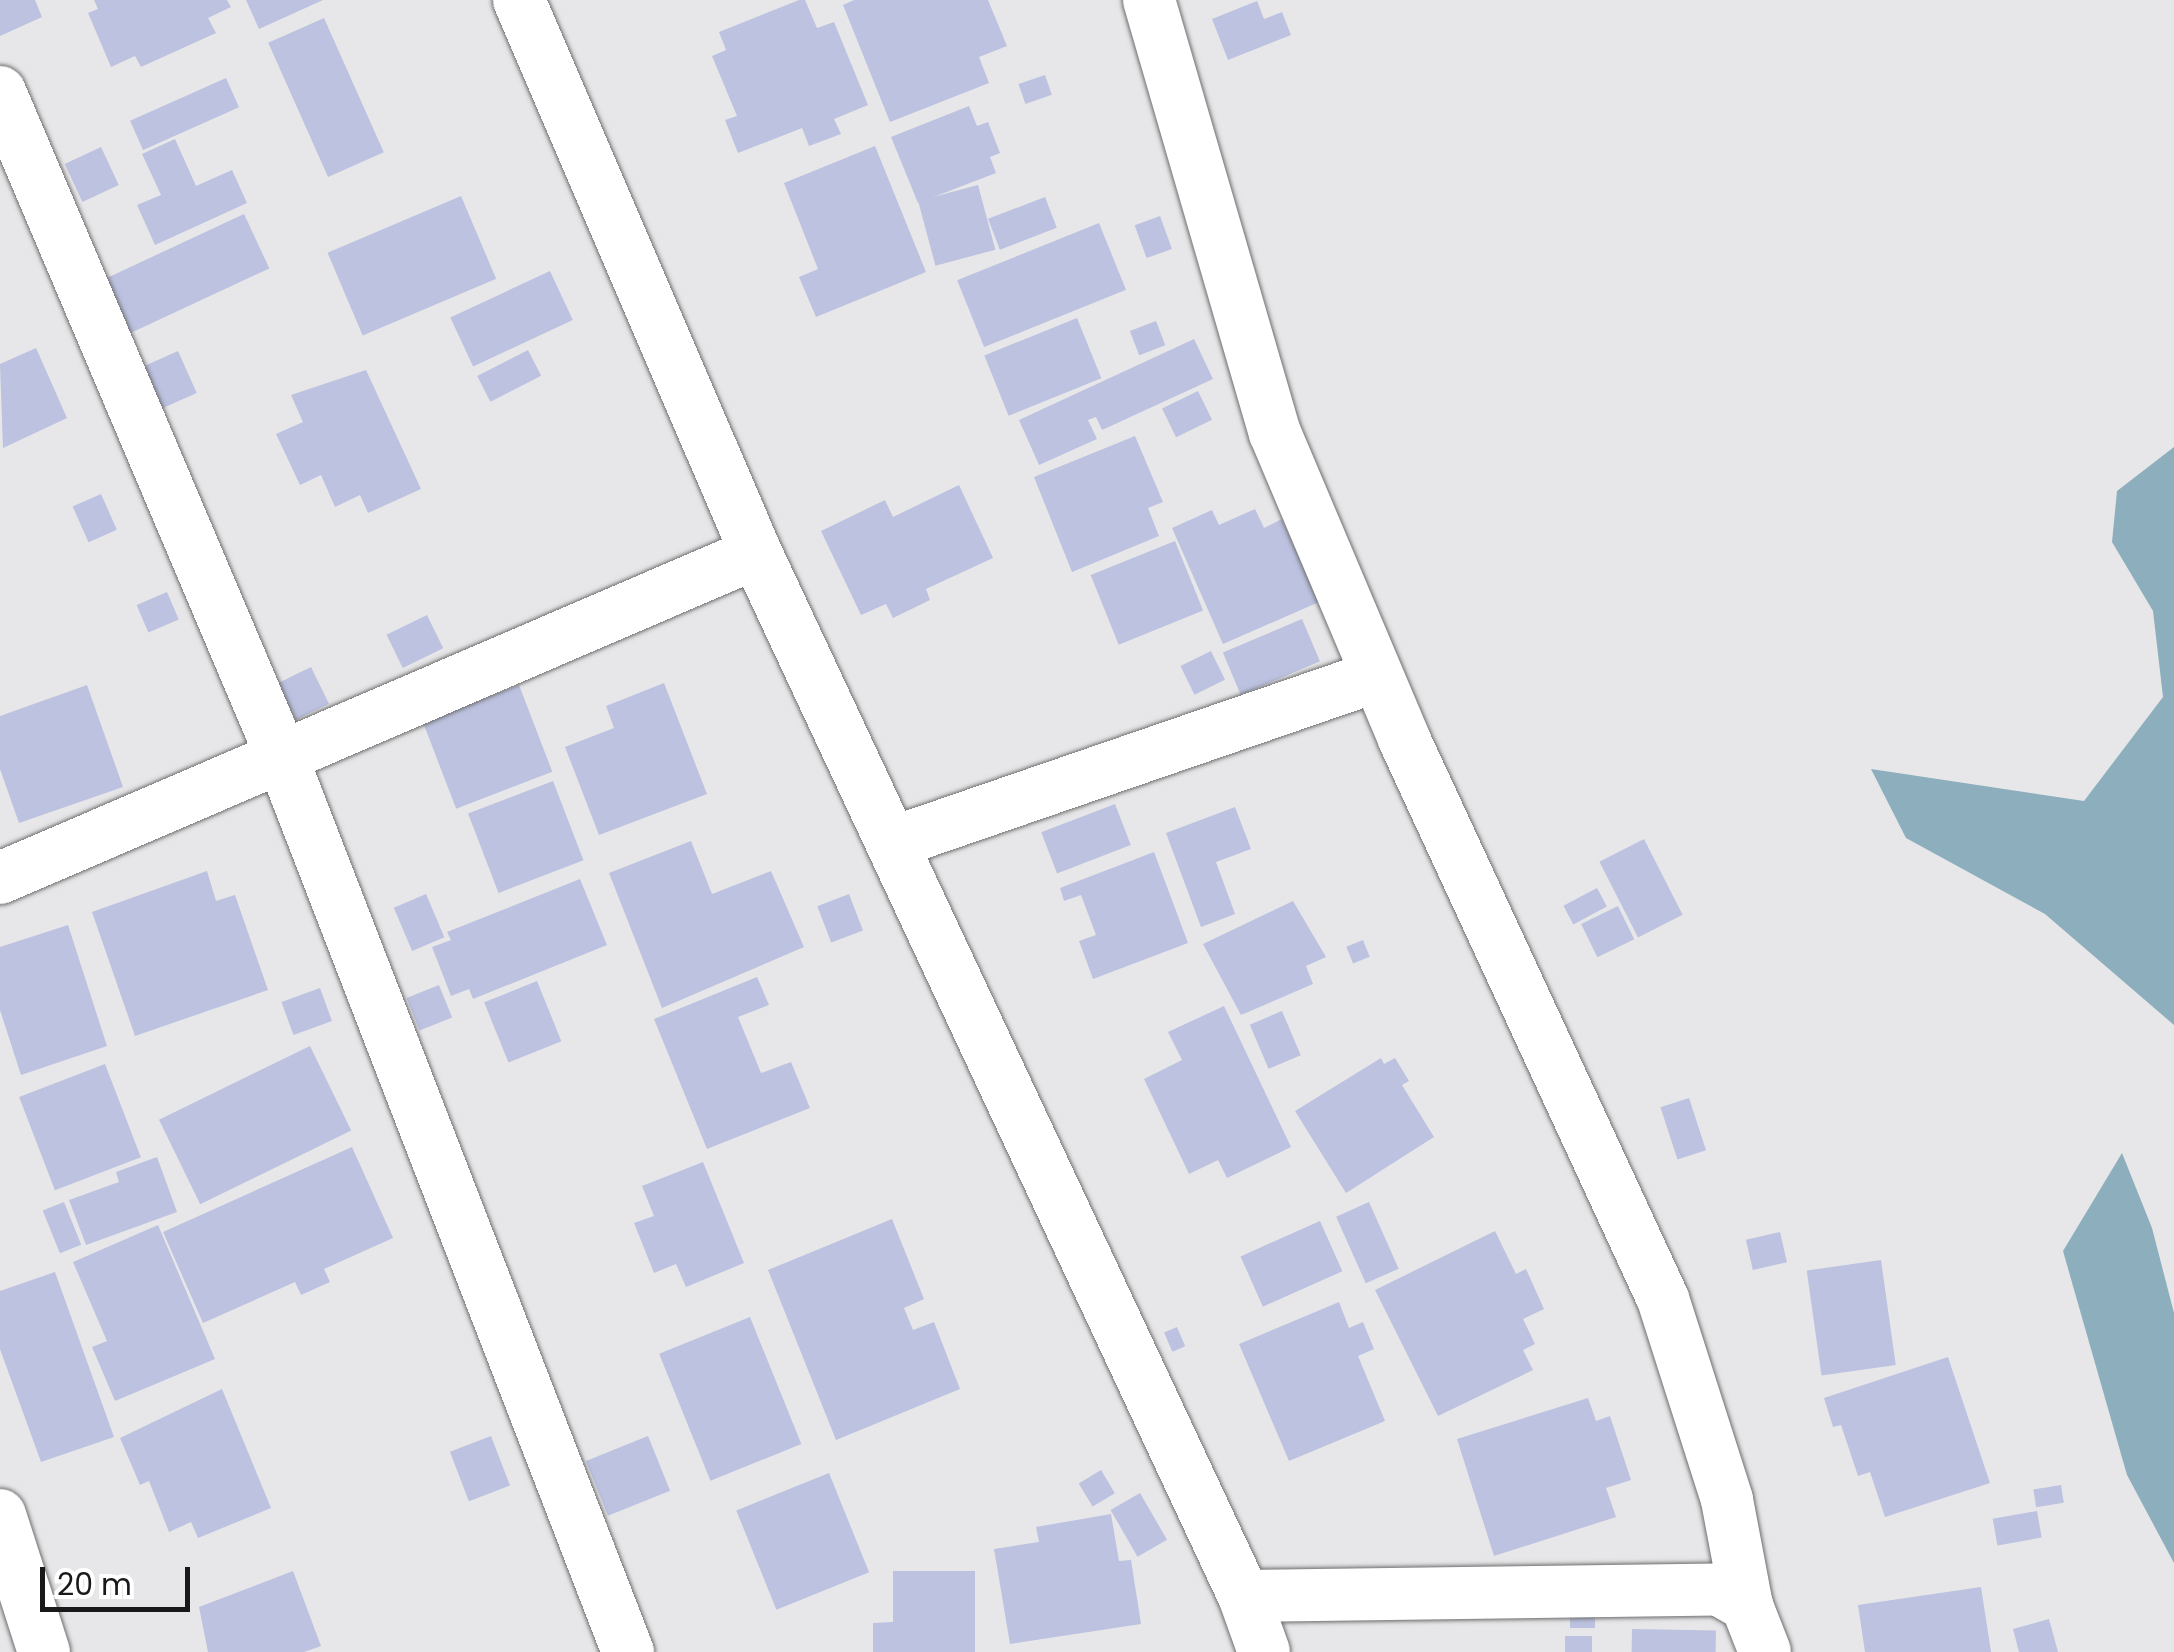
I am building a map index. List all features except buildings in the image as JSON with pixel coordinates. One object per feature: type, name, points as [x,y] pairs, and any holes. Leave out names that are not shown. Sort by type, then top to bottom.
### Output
[{"type":"street","points":[[520,0],[756,552],[1244,1596],[1264,1652]]},
{"type":"street","points":[[1149,0],[1275,434],[1378,676],[1664,1299],[1728,1500],[1756,1629]]},
{"type":"street","points":[[0,92],[281,755],[628,1652]]},
{"type":"street","points":[[0,878],[756,552]]},
{"type":"street","points":[[892,843],[1378,676]]},
{"type":"street","points":[[0,1515],[44,1652]]},
{"type":"street","points":[[1244,1596],[1718,1588],[1756,1629]]},
{"type":"water","points":[[2174,447],[2174,1025],[2045,914],[1906,838],[1871,769],[2084,801],[2163,697],[2153,611],[2112,542],[2117,491]]},
{"type":"water","points":[[2122,1153],[2152,1228],[2174,1313],[2174,1563],[2127,1475],[2063,1251]]}]
